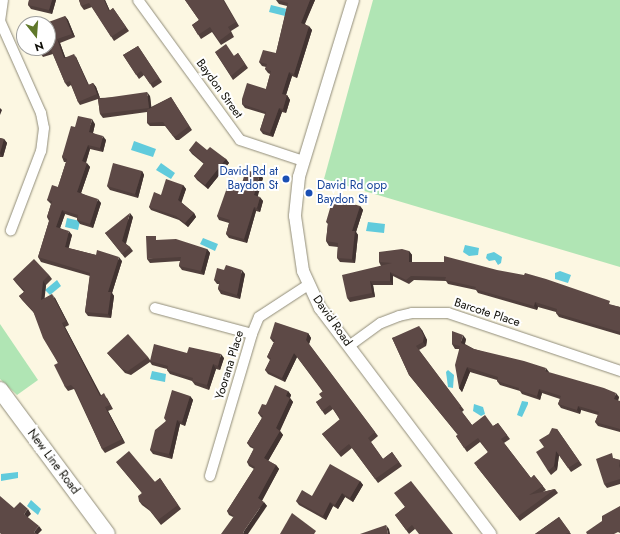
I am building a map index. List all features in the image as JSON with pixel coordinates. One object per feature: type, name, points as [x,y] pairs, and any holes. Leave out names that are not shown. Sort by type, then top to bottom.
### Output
[{"type":"main road","name":"New Line Road","points":[[0,390],[106,534]]},
{"type":"street","points":[[3,0],[0,21],[41,113],[44,128],[40,151],[12,230]]},
{"type":"street","name":"Baydon Street","points":[[138,0],[240,140],[303,161]]},
{"type":"street","name":"David Road","points":[[353,0],[303,161],[295,216],[300,254],[308,285],[320,308],[490,534]]},
{"type":"street","name":"Yoorana Place","points":[[210,476],[252,334],[259,317],[308,285]]},
{"type":"street","points":[[155,308],[252,334]]},
{"type":"street","name":"Barcote Place","points":[[349,346],[381,323],[399,316],[424,312],[448,314],[620,371]]},
{"type":"green space","points":[[373,0],[620,0],[620,267],[324,179]]},
{"type":"green space","points":[[0,324],[38,380],[17,395],[0,379]]},
{"type":"water","points":[[271,5],[287,9],[285,16],[269,12]]},
{"type":"water","points":[[134,141],[156,149],[153,157],[131,150]]},
{"type":"water","points":[[161,163],[175,173],[171,179],[156,170]]},
{"type":"water","points":[[67,218],[80,221],[78,230],[65,227]]},
{"type":"water","points":[[368,222],[385,224],[384,233],[366,231]]},
{"type":"water","points":[[203,238],[218,244],[215,251],[200,244]]},
{"type":"water","points":[[465,245],[479,248],[478,255],[469,256],[463,252]]},
{"type":"water","points":[[494,252],[502,257],[501,263],[498,265],[495,260],[489,261],[486,258],[487,254]]},
{"type":"water","points":[[560,271],[571,275],[568,283],[555,279],[555,273]]},
{"type":"water","points":[[57,280],[61,286],[50,295],[45,290]]},
{"type":"water","points":[[448,370],[454,375],[453,388],[448,387],[446,372]]},
{"type":"water","points":[[152,371],[166,374],[165,382],[150,379]]},
{"type":"water","points":[[522,401],[528,402],[528,404],[522,417],[517,415]]},
{"type":"water","points":[[474,404],[483,407],[485,414],[481,416],[473,411]]},
{"type":"water","points":[[18,472],[18,478],[1,481],[1,474]]},
{"type":"water","points":[[31,500],[41,509],[38,515],[27,506]]},
{"type":"building","points":[[29,0],[52,0],[49,10],[28,5]]},
{"type":"building","points":[[79,0],[104,0],[109,11],[113,8],[126,27],[111,37],[89,3],[81,6]]},
{"type":"building","points":[[185,0],[223,0],[236,22],[228,27],[231,32],[219,41],[210,27],[198,35],[192,25],[199,20]]},
{"type":"building","points":[[277,0],[310,0],[301,23],[309,26],[294,74],[289,72],[282,94],[287,95],[283,109],[279,108],[270,133],[260,130],[266,112],[242,104],[242,99],[247,83],[266,89],[271,71],[265,69],[267,64],[259,62],[263,50],[276,53],[288,3]]},
{"type":"building","points":[[65,16],[72,34],[57,39],[64,58],[74,54],[88,85],[93,83],[97,94],[78,102],[70,81],[65,83],[54,56],[56,56],[56,19]]},
{"type":"building","points":[[226,44],[234,56],[238,53],[245,64],[231,76],[215,52]]},
{"type":"building","points":[[138,46],[159,78],[150,84],[141,71],[136,75],[123,55]]},
{"type":"building","points":[[147,92],[149,108],[100,114],[98,99]]},
{"type":"building","points":[[171,97],[189,126],[176,136],[173,136],[163,122],[147,123],[147,110]]},
{"type":"building","points":[[78,116],[92,119],[89,132],[103,136],[100,148],[88,145],[82,161],[87,163],[77,192],[98,199],[90,224],[77,220],[78,215],[62,210],[56,227],[69,231],[65,247],[96,255],[97,250],[119,257],[108,292],[111,292],[108,314],[85,312],[90,273],[38,257],[50,218],[47,217],[52,201],[47,200],[52,185],[58,187],[67,159],[62,157],[71,126],[75,127]]},
{"type":"building","points":[[0,138],[4,139],[0,153]]},
{"type":"building","points":[[196,141],[207,150],[210,147],[226,159],[205,185],[194,176],[204,163],[189,150]]},
{"type":"building","points":[[113,163],[142,171],[135,194],[107,186]]},
{"type":"building","points":[[246,170],[260,174],[254,195],[260,197],[257,208],[254,207],[244,239],[226,234],[230,220],[217,216],[229,182],[241,186]]},
{"type":"building","points":[[166,179],[183,185],[178,200],[194,213],[185,223],[176,216],[149,207],[154,192],[161,195]]},
{"type":"building","points":[[333,198],[360,206],[352,231],[355,231],[352,259],[337,258],[338,243],[326,241],[328,222],[326,222]]},
{"type":"building","points":[[130,213],[122,241],[130,247],[122,254],[105,233]]},
{"type":"building","points":[[146,236],[156,236],[156,240],[176,239],[207,249],[201,271],[179,266],[181,257],[147,259]]},
{"type":"building","points":[[402,249],[409,251],[409,262],[444,262],[444,256],[497,270],[524,275],[525,273],[610,301],[609,304],[620,307],[620,332],[556,313],[557,309],[535,302],[534,306],[475,289],[476,287],[445,280],[446,277],[411,276],[406,280],[390,272],[390,281],[370,281],[372,293],[347,298],[342,275],[392,263],[379,262],[379,252]]},
{"type":"building","points":[[34,259],[49,275],[43,281],[41,300],[52,294],[66,321],[62,323],[100,396],[104,393],[110,405],[105,407],[122,439],[102,449],[75,389],[71,385],[65,387],[54,365],[58,363],[43,338],[33,311],[19,296],[25,291],[13,279]]},
{"type":"building","points":[[226,265],[242,270],[237,295],[218,289],[220,281],[214,280],[217,268],[224,270]]},
{"type":"building","points":[[275,322],[308,333],[306,340],[375,432],[368,438],[383,459],[392,452],[399,462],[375,479],[349,444],[338,453],[322,434],[340,419],[330,405],[322,411],[316,402],[322,398],[319,394],[323,391],[294,353],[282,378],[265,370],[271,358],[267,357],[275,340],[270,338]]},
{"type":"building","points":[[419,326],[424,336],[423,342],[416,346],[461,406],[459,408],[472,425],[485,415],[493,426],[498,423],[507,435],[501,439],[531,478],[534,475],[543,486],[529,495],[555,489],[517,517],[474,463],[488,452],[478,438],[464,448],[456,436],[458,435],[409,375],[392,338]]},
{"type":"building","points":[[452,331],[463,335],[461,343],[474,349],[524,361],[546,368],[545,371],[604,388],[616,393],[614,399],[620,401],[620,429],[595,422],[599,412],[578,406],[577,410],[558,404],[561,396],[539,389],[537,396],[497,381],[498,377],[467,367],[459,388],[455,365],[460,346],[452,344]]},
{"type":"building","points":[[128,334],[148,357],[128,371],[122,369],[107,353]]},
{"type":"building","points":[[154,344],[187,353],[189,347],[221,354],[218,366],[213,364],[207,385],[192,381],[193,378],[167,370],[168,366],[150,361]]},
{"type":"building","points":[[275,385],[288,391],[286,396],[290,398],[276,428],[280,431],[264,458],[276,465],[258,498],[264,502],[243,534],[221,534],[234,516],[227,511],[255,467],[247,462],[254,448],[247,443],[263,416],[258,413],[262,404],[266,405]]},
{"type":"building","points":[[172,390],[190,396],[182,422],[177,420],[169,454],[150,450],[155,430],[166,421],[164,418]]},
{"type":"building","points":[[552,428],[557,429],[579,461],[568,468],[556,451],[554,466],[548,471],[536,452],[544,447],[539,440],[549,434]]},
{"type":"building","points":[[129,451],[155,482],[160,478],[178,505],[158,520],[147,507],[139,501],[138,496],[142,493],[116,462]]},
{"type":"building","points":[[612,453],[613,458],[620,460],[620,479],[604,484],[596,459]]},
{"type":"building","points":[[330,464],[360,481],[350,498],[342,493],[335,505],[330,502],[323,516],[296,501],[302,490],[312,496]]},
{"type":"building","points":[[411,481],[453,534],[419,534],[412,525],[406,530],[395,515],[405,507],[394,493]]},
{"type":"building","points":[[0,496],[14,508],[20,502],[28,509],[24,514],[39,526],[34,532],[37,534],[0,533]]},
{"type":"building","points":[[620,506],[620,533],[587,534],[586,532],[602,521],[602,516]]},
{"type":"building","points":[[292,513],[316,531],[314,534],[280,534]]},
{"type":"building","points":[[559,517],[570,532],[566,534],[535,534]]},
{"type":"building","points":[[386,525],[388,534],[360,534]]},
{"type":"place","name":"David Rd at Baydon St","points":[[286,179]]},
{"type":"place","name":"David Rd opp Baydon St","points":[[309,193]]}]
